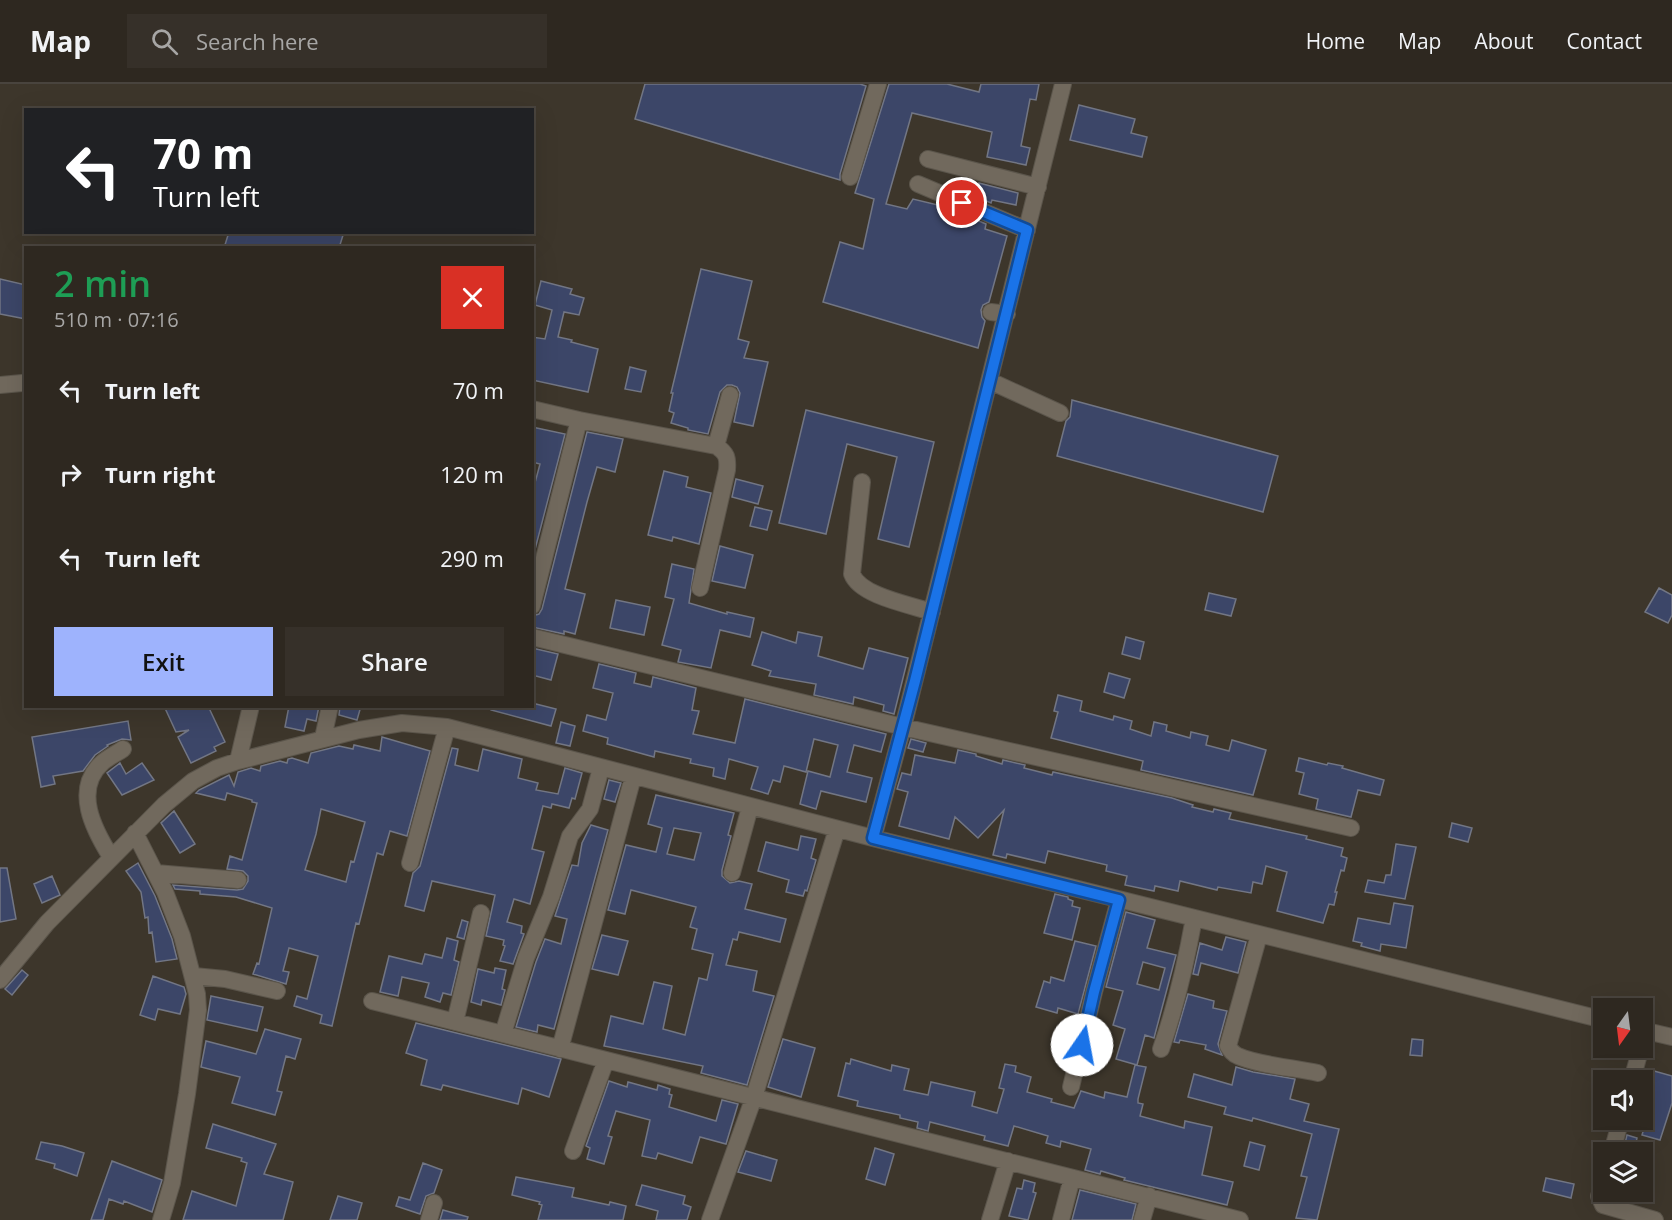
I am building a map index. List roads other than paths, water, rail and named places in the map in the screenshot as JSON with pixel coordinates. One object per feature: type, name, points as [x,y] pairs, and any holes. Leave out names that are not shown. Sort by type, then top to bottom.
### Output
[{"type":"street","points":[[850,177],[878,84]]},
{"type":"street","points":[[873,838],[990,381],[999,313],[1027,230],[1063,84]]},
{"type":"street","points":[[928,159],[1038,187]]},
{"type":"street","points":[[918,184],[1027,230]]},
{"type":"street","points":[[990,381],[1059,413]]},
{"type":"street","points":[[0,385],[22,383]]},
{"type":"street","points":[[716,446],[730,395]]},
{"type":"street","points":[[534,409],[716,446],[725,452],[727,470],[700,588]]},
{"type":"street","points":[[534,598],[579,420]]},
{"type":"street","points":[[862,482],[852,574],[854,580],[866,590],[932,612]]},
{"type":"street","points":[[534,638],[903,727],[1350,828]]},
{"type":"street","points":[[238,761],[251,708]]},
{"type":"street","points":[[323,738],[330,708]]},
{"type":"street","points":[[0,980],[47,923],[111,857],[164,805],[193,781],[217,768],[238,761],[323,738],[402,723],[447,727],[750,807],[1593,1017]]},
{"type":"street","points":[[410,863],[447,727]]},
{"type":"street","points":[[111,857],[95,832],[87,807],[88,797],[96,770],[103,762],[123,749]]},
{"type":"street","points":[[503,1034],[526,958],[551,897],[570,836],[590,809],[601,768]]},
{"type":"street","points":[[560,1048],[633,777]]},
{"type":"street","points":[[732,873],[750,807]]},
{"type":"street","points":[[710,1220],[754,1097],[837,829]]},
{"type":"street","points":[[135,833],[156,873],[179,927],[194,976],[198,1010],[172,1183],[161,1220]]},
{"type":"street","points":[[156,873],[238,880]]},
{"type":"street","points":[[1071,1087],[1119,900]]},
{"type":"street","points":[[455,1022],[481,913]]},
{"type":"street","points":[[1161,1049],[1178,997],[1194,918]]},
{"type":"street","points":[[1259,935],[1228,1046],[1233,1053],[1242,1058],[1318,1073]]},
{"type":"street","points":[[194,976],[225,979],[278,991]]},
{"type":"street","points":[[372,1000],[1240,1220]]},
{"type":"street","points":[[1653,1035],[1672,1037]]},
{"type":"street","points":[[573,1152],[606,1060]]},
{"type":"street","points":[[990,1220],[1008,1161]]},
{"type":"street","points":[[1061,1220],[1072,1178]]},
{"type":"street","points":[[1142,1220],[1149,1196]]},
{"type":"street","points":[[1602,1202],[1603,1205],[1655,1220]]},
{"type":"street","points":[[429,1220],[434,1203]]}]
